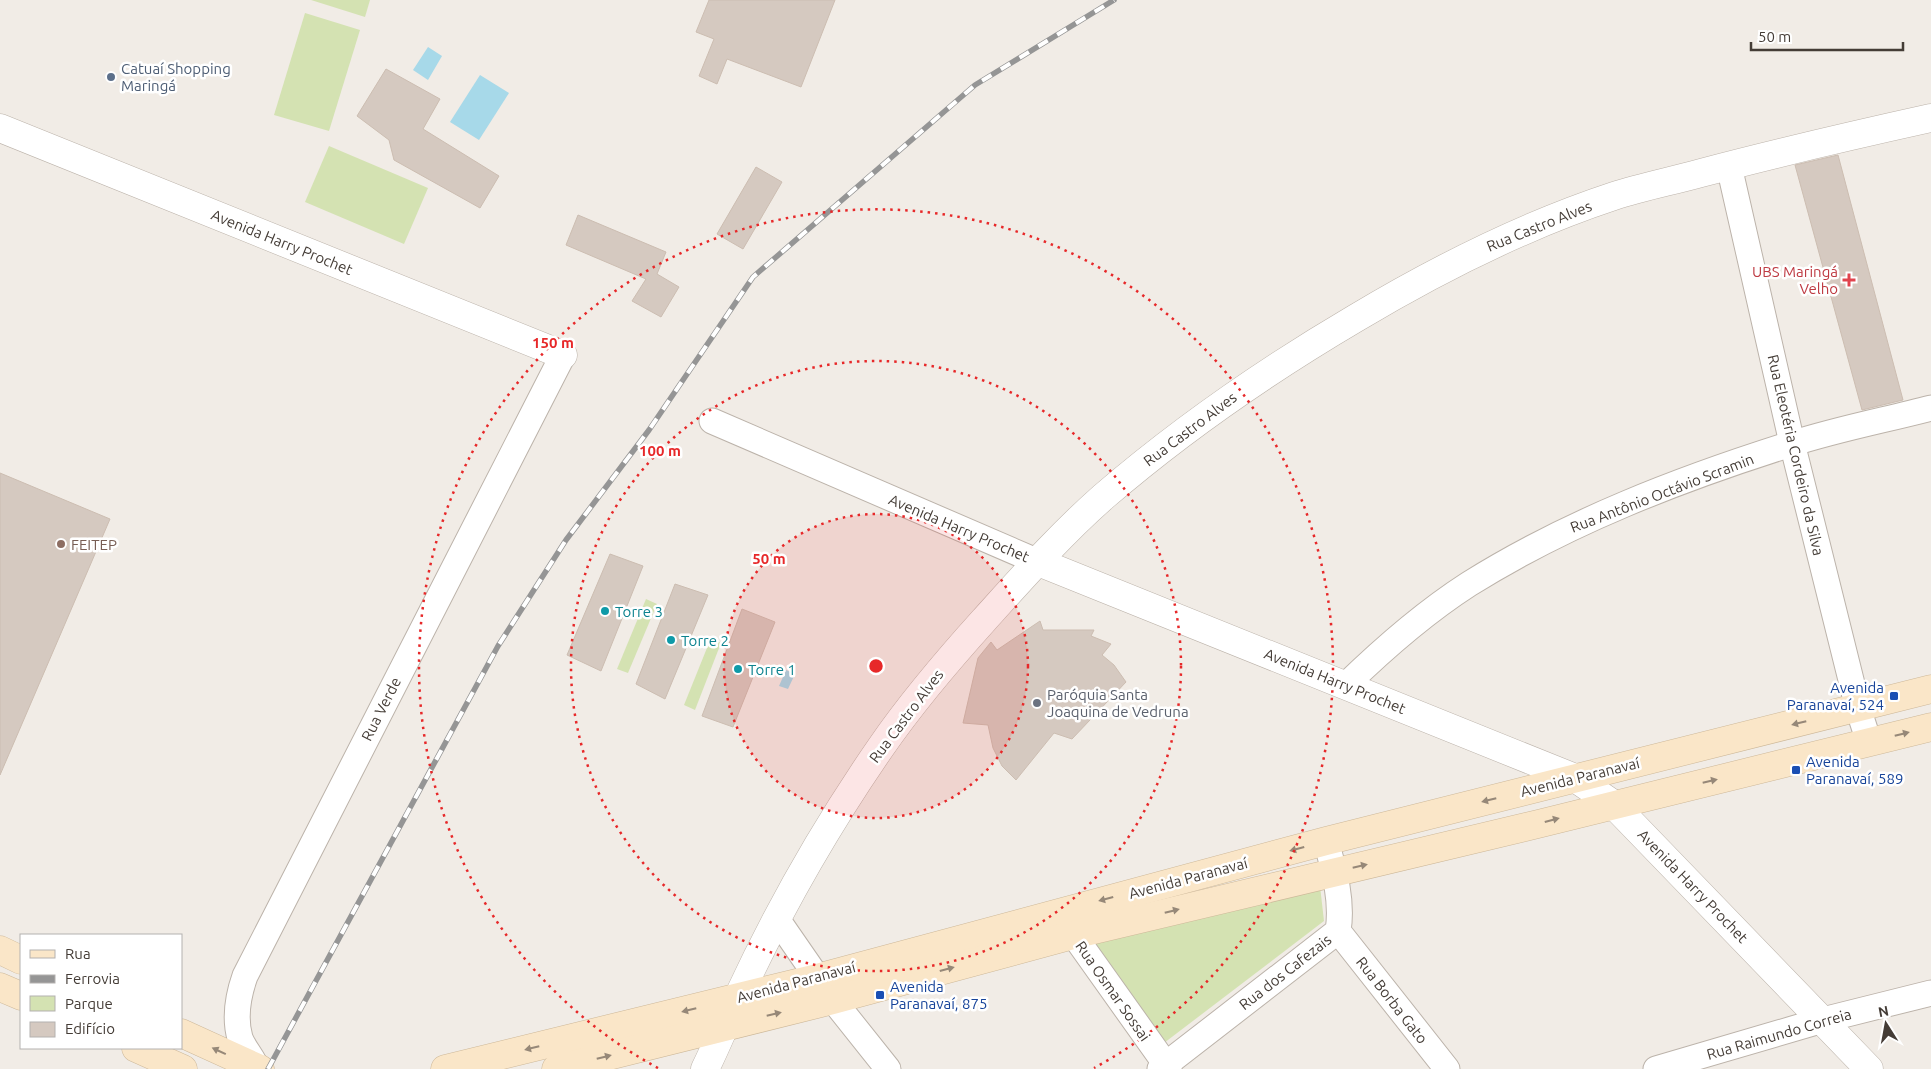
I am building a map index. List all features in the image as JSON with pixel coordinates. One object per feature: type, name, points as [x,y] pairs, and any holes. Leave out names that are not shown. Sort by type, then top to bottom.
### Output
[{"type":"main road","name":"Avenida Paranavaí","points":[[445,1069],[817,978],[1326,841],[1931,689]]},
{"type":"main road","name":"Avenida Paranavaí","points":[[556,1069],[833,1000],[1073,935],[1538,824],[1931,727]]},
{"type":"main road","points":[[0,950],[20,960]]},
{"type":"main road","points":[[0,987],[20,996]]},
{"type":"main road","points":[[182,1033],[258,1069]]},
{"type":"main road","points":[[138,1049],[180,1068]]},
{"type":"street","name":"Rua Castro Alves","points":[[705,1069],[737,998],[777,918],[834,819],[914,702],[1036,561],[1108,494],[1162,448],[1231,396],[1314,343],[1409,286],[1502,239],[1614,196],[1729,166],[1931,118]]},
{"type":"street","name":"Avenida Harry Prochet","points":[[0,128],[563,355]]},
{"type":"street","name":"Rua Eleotéria Cordeiro da Silva","points":[[1729,166],[1792,443],[1858,708],[1869,742]]},
{"type":"street","name":"Rua Verde","points":[[258,1069],[240,1038],[237,1012],[239,993],[245,976],[563,355]]},
{"type":"street","name":"Rua Antônio Octávio Scramin","points":[[1346,685],[1391,641],[1468,585],[1564,531],[1676,484],[1792,443],[1931,408]]},
{"type":"street","name":"Avenida Harry Prochet","points":[[712,422],[1036,561],[1575,778],[1613,804],[1869,1069]]},
{"type":"street","name":"Rua dos Cafezais","points":[[1165,1068],[1338,930],[1340,917],[1334,872],[1326,841]]},
{"type":"street","name":"Rua Osmar Sossai","points":[[1057,912],[1165,1068]]},
{"type":"street","points":[[777,918],[833,1000],[888,1069]]},
{"type":"street","name":"Rua Borba Gato","points":[[1338,930],[1447,1069]]},
{"type":"street","name":"Rua Raimundo Correia","points":[[1656,1069],[1823,1020],[1931,993]]},
{"type":"green space","points":[[311,0],[370,0],[365,17]]},
{"type":"green space","points":[[305,13],[360,30],[329,131],[274,115]]},
{"type":"green space","points":[[329,146],[428,188],[404,244],[305,202]]},
{"type":"green space","points":[[646,599],[657,604],[628,673],[617,669]]},
{"type":"green space","points":[[711,638],[721,643],[695,710],[684,705]]},
{"type":"green space","points":[[1320,886],[1324,921],[1164,1043],[1088,938]]},
{"type":"water","points":[[428,47],[442,56],[428,80],[413,70]]},
{"type":"water","points":[[480,75],[509,93],[479,140],[450,122]]},
{"type":"water","points":[[786,670],[795,674],[788,689],[779,686]]},
{"type":"building","points":[[709,0],[835,0],[801,87],[727,59],[717,84],[699,76],[714,39],[696,32]]},
{"type":"building","points":[[386,69],[440,99],[423,129],[499,176],[480,208],[394,160],[389,140],[357,116]]},
{"type":"building","name":"UBS Maringá Velho","points":[[1838,155],[1903,400],[1862,410],[1795,165]]},
{"type":"building","points":[[756,167],[782,182],[743,249],[717,234]]},
{"type":"building","points":[[578,215],[666,252],[657,274],[679,287],[661,317],[632,301],[646,279],[566,245]]},
{"type":"building","points":[[0,473],[110,519],[0,775]]},
{"type":"building","name":"Torre 3","points":[[610,554],[643,566],[601,671],[567,655]]},
{"type":"building","name":"Torre 2","points":[[675,584],[708,595],[665,699],[636,684]]},
{"type":"building","name":"Torre 1","points":[[742,609],[775,622],[733,727],[702,716]]},
{"type":"building","name":"Paróquia Santa Joaquina de Vedruna","points":[[1040,621],[1043,630],[1094,630],[1091,636],[1111,644],[1102,655],[1114,665],[1126,682],[1072,739],[1054,733],[1016,780],[1002,766],[993,748],[988,725],[963,723],[978,658],[991,642],[997,650]]},
{"type":"railway","points":[[268,1069],[498,646],[566,540],[649,430],[753,277],[975,85],[1114,0]]},
{"type":"place","name":"Catuaí Shopping Maringá","points":[[111,77]]},
{"type":"place","name":"UBS Maringá Velho","points":[[1849,280]]},
{"type":"place","name":"FEITEP","points":[[61,544]]},
{"type":"place","name":"Torre 3","points":[[605,611]]},
{"type":"place","name":"Torre 2","points":[[671,640]]},
{"type":"place","name":"Torre 1","points":[[738,669]]},
{"type":"place","name":"Avenida Paranavaí, 524","points":[[1894,696]]},
{"type":"place","name":"Paróquia Santa Joaquina de Vedruna","points":[[1037,703]]},
{"type":"place","name":"Avenida Paranavaí, 589","points":[[1796,770]]},
{"type":"place","name":"Avenida Paranavaí, 875","points":[[880,995]]}]
